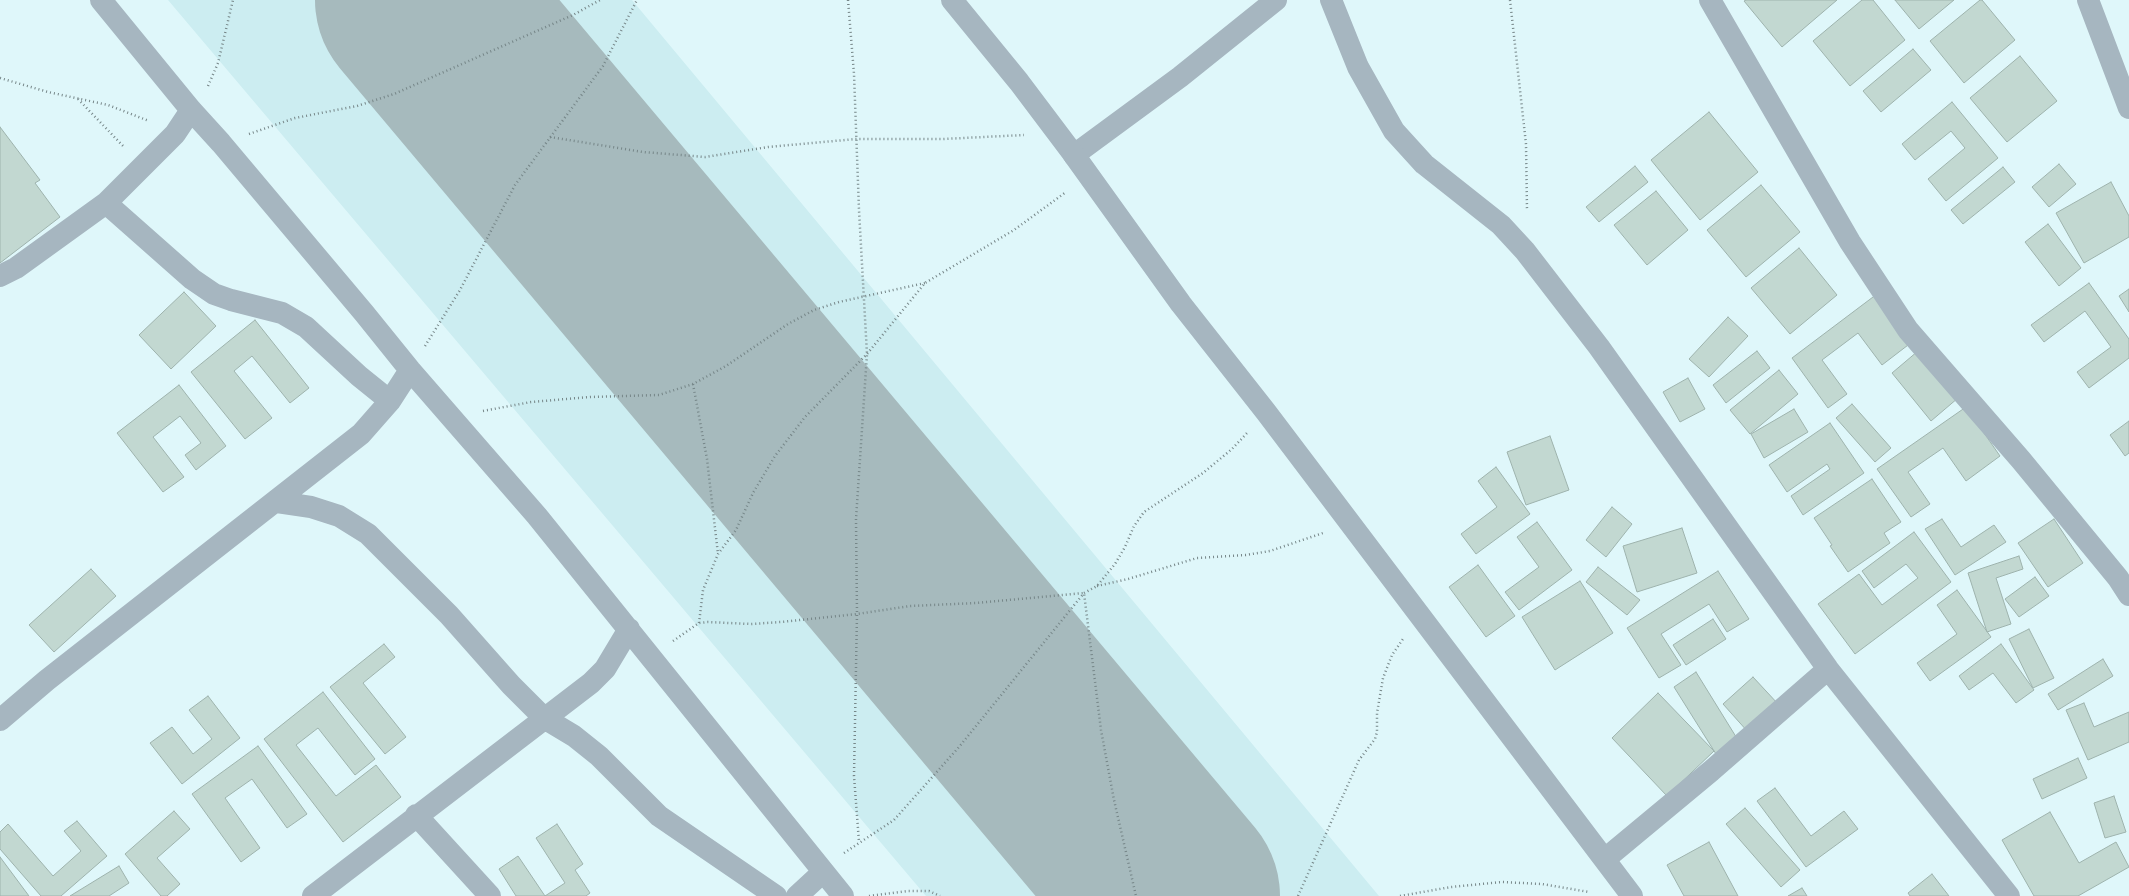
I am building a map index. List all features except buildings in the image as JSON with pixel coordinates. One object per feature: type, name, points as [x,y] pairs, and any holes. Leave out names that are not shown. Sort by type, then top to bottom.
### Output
[{"type":"street","points":[[101,0],[191,110],[222,143],[410,370],[537,516],[843,896]]},
{"type":"street","points":[[952,0],[1074,154],[1181,304],[1266,412],[1418,616],[1632,896]]},
{"type":"street","points":[[1074,154],[1180,77],[1276,0]]},
{"type":"street","points":[[1331,0],[1358,67],[1394,131],[1424,164],[1501,225],[1525,251],[1599,347],[1828,669],[2009,896]]},
{"type":"street","points":[[1710,0],[1850,242],[1908,330],[2021,460],[2118,578],[2129,596]]},
{"type":"street","points":[[2088,0],[2129,108]]},
{"type":"street","points":[[0,276],[16,268],[106,203],[175,134],[191,110]]},
{"type":"street","points":[[106,203],[192,278],[214,294],[231,300],[282,313],[300,324],[390,401]]},
{"type":"street","points":[[0,720],[142,605],[277,502],[361,434],[390,401],[410,370]]},
{"type":"street","points":[[277,502],[311,506],[339,516],[368,534],[444,609],[511,685],[544,718],[574,736],[599,756],[659,816],[776,896]]},
{"type":"street","points":[[313,896],[416,815],[574,697],[600,674],[616,652],[629,629]]},
{"type":"street","points":[[1605,859],[1711,771],[1828,669]]},
{"type":"street","points":[[416,815],[490,896]]},
{"type":"street","points":[[797,896],[823,872]]},
{"type":"path","points":[[191,110],[203,94],[218,63],[233,0]]},
{"type":"path","points":[[272,125],[295,118],[357,106],[394,94],[573,15],[600,0]]},
{"type":"path","points":[[410,370],[460,290],[515,184],[603,66],[637,0]]},
{"type":"path","points":[[848,0],[854,67],[856,139],[867,354],[856,519],[857,614],[854,776],[859,842]]},
{"type":"path","points":[[1510,0],[1526,144],[1527,203],[1525,251]]},
{"type":"path","points":[[0,78],[48,92],[108,105],[138,116],[175,134]]},
{"type":"path","points":[[78,99],[118,140],[141,168]]},
{"type":"path","points":[[550,137],[644,152],[705,157],[768,147],[856,139],[943,139],[1058,133]]},
{"type":"path","points":[[452,417],[531,402],[590,397],[659,395],[693,384],[726,366],[788,324],[814,310],[839,302],[925,283],[1014,230],[1049,206],[1089,174]]},
{"type":"path","points":[[700,623],[703,590],[718,554],[736,530],[754,493],[775,456],[805,417],[867,354],[925,283]]},
{"type":"path","points":[[693,384],[708,459],[718,554]]},
{"type":"path","points":[[1097,586],[1115,564],[1125,547],[1134,526],[1144,512],[1203,473],[1232,449],[1266,412]]},
{"type":"path","points":[[823,872],[859,842],[894,820],[959,747],[1084,593],[1097,586],[1128,579],[1197,558],[1246,555],[1270,551],[1349,523]]},
{"type":"path","points":[[651,656],[700,623],[751,624],[857,614],[910,606],[976,603],[1084,593]]},
{"type":"path","points":[[1084,593],[1101,730],[1114,800],[1136,896]]},
{"type":"path","points":[[1298,896],[1359,760],[1375,739],[1377,732],[1377,713],[1383,678],[1392,655],[1418,616]]},
{"type":"path","points":[[1400,896],[1451,887],[1502,882],[1542,884],[1589,892]]},
{"type":"path","points":[[866,896],[908,891],[929,892],[940,896]]},
{"type":"shaded area","points":[[168,0],[632,0],[1379,896],[926,896]]},
{"type":"runway","points":[[421,0],[1174,896]]}]
